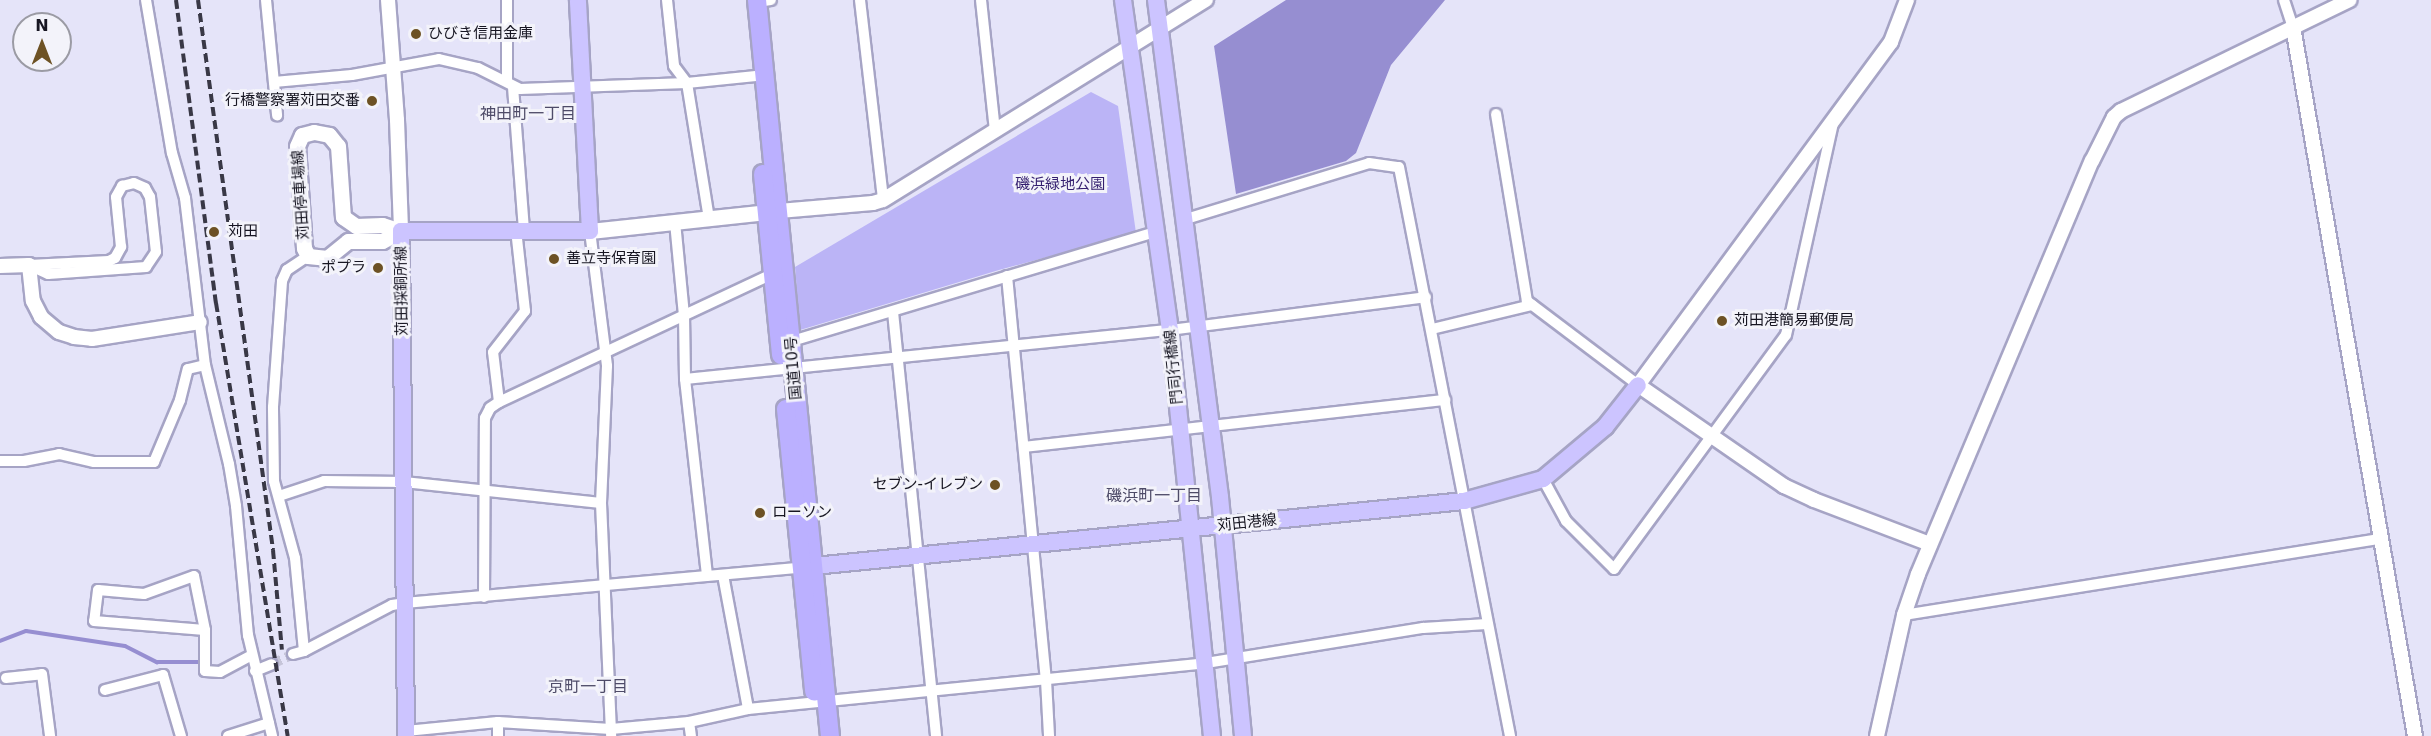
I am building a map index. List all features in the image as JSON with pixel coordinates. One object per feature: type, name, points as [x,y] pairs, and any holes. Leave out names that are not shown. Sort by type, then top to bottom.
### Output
[{"type":"highway","name":"国道10号","points":[[758,1],[760,76],[772,212],[821,701],[830,736]]},
{"type":"highway","name":"国道10号","points":[[779,272],[792,341],[788,368]]},
{"type":"highway","name":"国道10号","points":[[819,736],[821,701]]},
{"type":"main road","points":[[578,0],[590,231],[772,212]]},
{"type":"main road","name":"門司行橋線","points":[[1123,0],[1170,330],[1212,736]]},
{"type":"main road","name":"門司行橋線","points":[[1156,0],[1212,428],[1243,736]]},
{"type":"main road","name":"苅田停車場線","points":[[321,132],[336,141],[343,217],[348,222],[356,226],[382,225],[401,231],[382,241],[348,241],[327,258],[309,256],[303,239],[298,140],[307,134],[321,132]]},
{"type":"main road","name":"苅田採銅所線","points":[[406,733],[401,231],[590,231]]},
{"type":"main road","name":"苅田港線","points":[[807,566],[1464,501],[1504,492],[1543,479],[1605,427],[1638,385]]},
{"type":"street","points":[[146,0],[172,153],[185,198],[205,364],[229,464],[252,655],[272,736]]},
{"type":"street","points":[[266,0],[277,115]]},
{"type":"street","points":[[388,0],[401,231]]},
{"type":"street","points":[[499,402],[493,352],[525,311],[510,85],[507,0]]},
{"type":"street","points":[[667,0],[674,66],[687,83],[709,219]]},
{"type":"street","points":[[860,0],[883,200]]},
{"type":"street","points":[[981,0],[995,130]]},
{"type":"street","points":[[772,212],[873,203],[883,200],[1206,0]]},
{"type":"street","points":[[1638,385],[1891,42],[1907,0]]},
{"type":"street","points":[[2284,0],[2293,27],[2415,736]]},
{"type":"street","points":[[1877,736],[1904,615],[1930,544],[2092,161],[2114,117],[2121,111],[2350,0]]},
{"type":"street","points":[[274,82],[337,77],[428,60],[452,60],[478,68],[510,85],[581,87],[687,83],[760,76]]},
{"type":"street","points":[[1496,114],[1527,301],[1638,385],[1784,486],[1814,500],[1930,544]]},
{"type":"street","points":[[1543,479],[1566,521],[1614,569],[1786,335],[1834,120]]},
{"type":"street","points":[[1186,219],[1369,163],[1399,167],[1426,297],[1486,624],[1510,736]]},
{"type":"street","points":[[0,266],[109,261],[115,258],[121,247],[115,203],[118,191],[122,186],[134,183],[140,184],[148,192],[157,246],[154,258],[146,267],[113,272],[48,274],[29,265]]},
{"type":"street","points":[[675,222],[684,315],[685,379],[707,576]]},
{"type":"street","points":[[590,231],[607,366],[601,503],[611,732]]},
{"type":"street","points":[[792,341],[1156,231]]},
{"type":"street","points":[[309,256],[287,270],[282,281],[273,407],[274,481],[295,558],[299,653],[392,605],[807,566]]},
{"type":"street","points":[[29,265],[33,301],[41,317],[59,333],[92,339],[200,322]]},
{"type":"street","points":[[484,597],[485,418],[490,408],[779,272]]},
{"type":"street","points":[[1007,276],[1046,680],[1049,736]]},
{"type":"street","points":[[685,379],[1200,327],[1426,297]]},
{"type":"street","points":[[1432,329],[1532,305]]},
{"type":"street","points":[[892,312],[919,554],[936,736]]},
{"type":"street","points":[[0,461],[24,461],[59,454],[94,462],[154,462],[180,400],[188,369],[205,364]]},
{"type":"street","points":[[1024,447],[1212,428],[1445,400]]},
{"type":"street","points":[[279,496],[324,481],[404,482],[601,503]]},
{"type":"street","points":[[1904,615],[2380,539]]},
{"type":"street","points":[[723,574],[748,709]]},
{"type":"street","points":[[205,630],[94,621],[98,590],[144,594],[194,576],[205,630],[205,671],[220,672],[252,655]]},
{"type":"street","points":[[406,733],[498,722],[611,732],[688,722],[748,709],[1206,663],[1423,628],[1486,624]]},
{"type":"street","points":[[255,671],[272,664]]},
{"type":"street","points":[[6,678],[42,674],[50,736]]},
{"type":"street","points":[[105,690],[163,675],[181,736]]},
{"type":"street","points":[[498,722],[498,736]]},
{"type":"street","points":[[688,722],[691,736]]},
{"type":"street","points":[[228,736],[269,723]]},
{"type":"green space","name":"磯浜緑地公園","points":[[1091,92],[1118,106],[1136,233],[999,270],[800,330],[795,267]]},
{"type":"shaded area","points":[[1286,0],[1445,0],[1391,65],[1356,153],[1346,161],[1236,194],[1214,46]]},
{"type":"waterway","points":[[0,641],[26,631],[125,646],[157,662],[202,662]]},
{"type":"tunnel","points":[[272,664],[293,654]]},
{"type":"railway","points":[[176,0],[216,303],[288,736]]},
{"type":"railway","points":[[198,0],[273,550],[282,650]]},
{"type":"place","name":"ひびき信用金庫","points":[[416,34]]},
{"type":"place","name":"行橋警察署苅田交番","points":[[372,101]]},
{"type":"place","name":"苅田","points":[[214,232]]},
{"type":"place","name":"善立寺保育園","points":[[554,259]]},
{"type":"place","name":"ポプラ","points":[[378,268]]},
{"type":"place","name":"苅田港簡易郵便局","points":[[1722,321]]},
{"type":"place","name":"セブン-イレブン","points":[[995,485]]},
{"type":"place","name":"ローソン","points":[[760,513]]},
{"type":"district","name":"神田町一丁目","points":[[528,114]]},
{"type":"district","name":"磯浜町一丁目","points":[[1154,496]]},
{"type":"district","name":"京町一丁目","points":[[588,687]]}]
